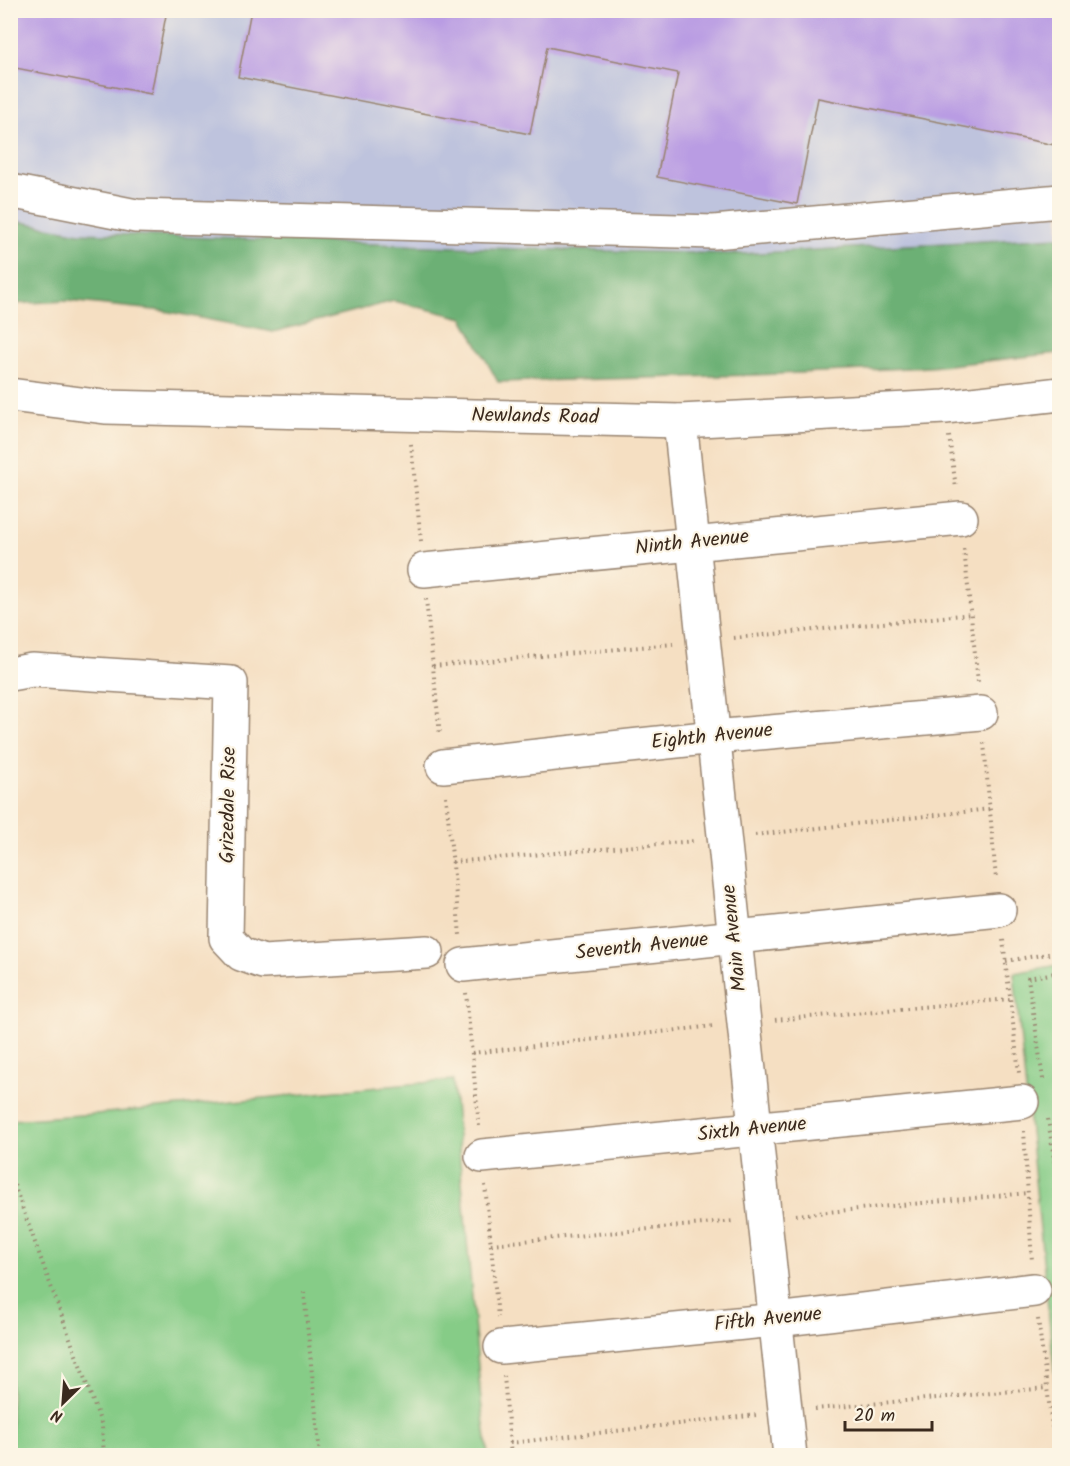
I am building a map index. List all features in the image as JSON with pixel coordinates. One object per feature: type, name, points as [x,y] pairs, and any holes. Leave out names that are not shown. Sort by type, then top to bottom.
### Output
[{"type":"street","points":[[10,191],[136,216],[714,232],[1059,201]]},
{"type":"street","name":"Newlands Road","points":[[10,395],[105,407],[680,421],[945,407],[1059,394]]},
{"type":"street","name":"Main Avenue","points":[[680,421],[790,1455]]},
{"type":"street","name":"Ninth Avenue","points":[[424,570],[961,518]]},
{"type":"street","name":"Grizedale Rise","points":[[10,674],[32,670],[231,683],[226,938],[241,954],[263,962],[427,952]]},
{"type":"street","name":"Eighth Avenue","points":[[443,766],[714,736],[981,713]]},
{"type":"street","name":"Seventh Avenue","points":[[463,965],[999,910]]},
{"type":"street","name":"Sixth Avenue","points":[[482,1156],[1038,1100]]},
{"type":"street","name":"Fifth Avenue","points":[[501,1347],[776,1320],[1034,1290]]},
{"type":"path","points":[[1006,961],[1059,952]]},
{"type":"path","points":[[1059,972],[1028,978],[1038,1100],[1059,1198]]},
{"type":"path","points":[[10,1174],[102,1426],[104,1455]]},
{"type":"path","points":[[304,1292],[320,1455]]},
{"type":"shaded area","points":[[10,11],[1059,11],[1059,237],[741,254],[481,248],[80,233],[11,220]]},
{"type":"green space","points":[[11,220],[80,233],[481,248],[741,254],[1059,237],[1059,353],[931,367],[755,375],[498,382],[463,318],[394,301],[273,332],[164,311],[67,301],[11,304]]},
{"type":"green space","points":[[1059,965],[1059,1416],[1014,973]]},
{"type":"green space","points":[[453,1080],[481,1401],[488,1455],[11,1455],[11,1120]]},
{"type":"building","points":[[10,10],[167,10],[151,94],[10,67]]},
{"type":"building","points":[[251,10],[1060,10],[1060,146],[818,98],[797,204],[657,177],[678,73],[547,47],[530,134],[238,77]]}]
